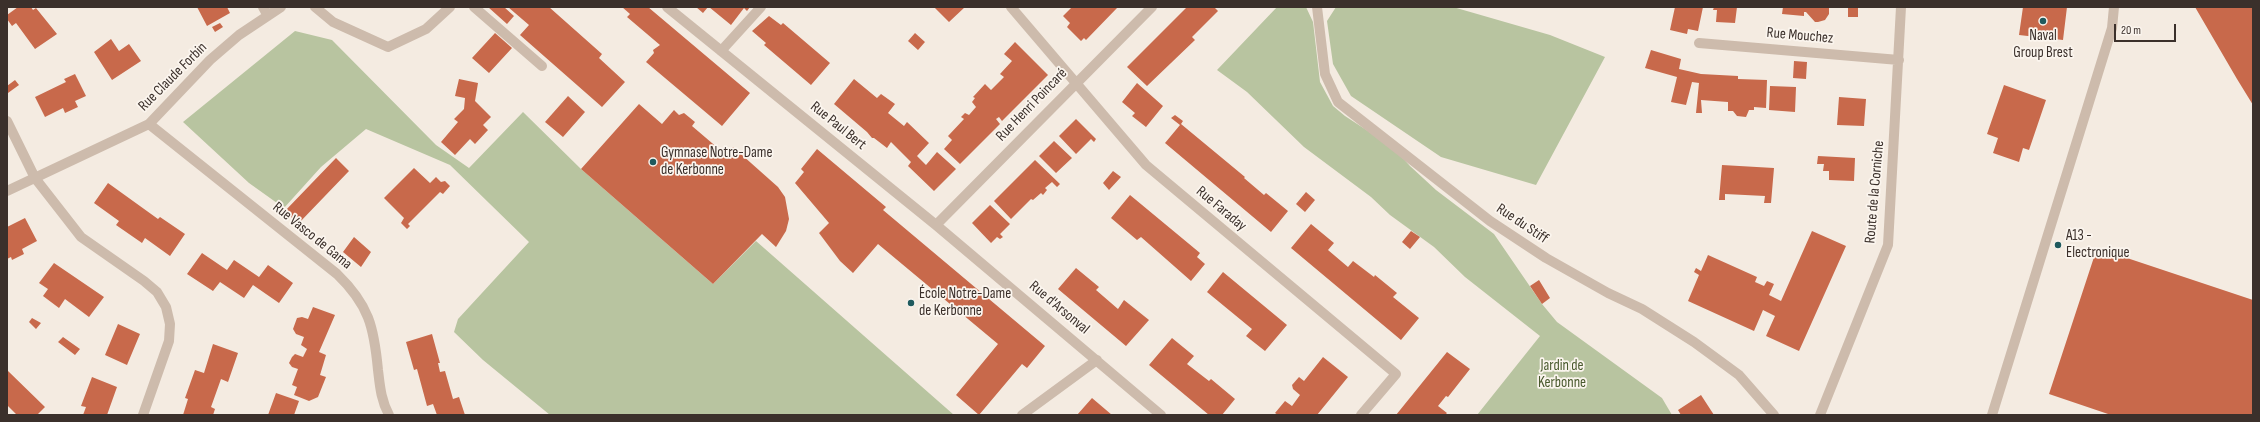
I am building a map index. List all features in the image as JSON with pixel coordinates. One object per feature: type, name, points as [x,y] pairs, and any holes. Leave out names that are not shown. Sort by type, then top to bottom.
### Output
[{"type":"street","points":[[263,7],[268,16]]},
{"type":"street","name":"Rue Claude Forbin","points":[[7,191],[149,124],[210,60],[239,35],[281,7]]},
{"type":"street","points":[[315,7],[333,22],[388,47],[426,29],[450,7]]},
{"type":"street","points":[[474,7],[542,66]]},
{"type":"street","name":"Rue Paul Bert","points":[[667,7],[936,225]]},
{"type":"street","points":[[721,51],[761,7]]},
{"type":"street","name":"Rue Faraday","points":[[1011,7],[1146,165],[1396,374],[1361,415]]},
{"type":"street","name":"Rue Henri Poincaré","points":[[936,225],[1152,7]]},
{"type":"street","name":"Rue du Stiff","points":[[1317,7],[1325,74],[1338,102],[1490,221],[1546,258],[1608,294],[1642,309],[1694,342],[1739,375],[1774,415]]},
{"type":"street","name":"Route de la Corniche","points":[[1820,415],[1888,245],[1901,7]]},
{"type":"street","points":[[1992,415],[2112,28],[2114,7]]},
{"type":"street","name":"Rue Mouchez","points":[[1699,43],[1899,60]]},
{"type":"street","points":[[7,121],[35,178],[81,237],[158,292],[166,307],[170,324],[169,341],[143,415]]},
{"type":"street","name":"Rue Vasco de Gama","points":[[149,124],[337,274],[353,290],[365,308],[373,329],[382,401],[389,415]]},
{"type":"street","name":"Rue d'Arsonval","points":[[936,225],[1161,415]]},
{"type":"street","points":[[1022,415],[1097,360]]},
{"type":"green space","name":"Jardin de Kerbonne","points":[[1277,7],[1306,7],[1313,22],[1320,82],[1333,106],[1345,116],[1394,148],[1410,166],[1436,190],[1494,234],[1542,304],[1557,322],[1662,398],[1672,415],[1477,415],[1540,336],[1465,277],[1434,247],[1390,215],[1371,197],[1304,147],[1247,92],[1217,70]]},
{"type":"green space","points":[[1336,7],[1453,7],[1550,35],[1605,57],[1536,185],[1441,157],[1351,96],[1333,64],[1327,21]]},
{"type":"green space","points":[[295,31],[332,40],[436,145],[469,168],[523,112],[581,169],[713,284],[756,241],[954,415],[550,415],[483,360],[454,332],[458,319],[529,242],[450,165],[366,129],[321,167],[284,208],[249,183],[183,122]]},
{"type":"building","points":[[18,7],[31,7],[33,10],[36,8],[57,34],[35,49],[16,23],[12,26],[7,19],[7,15]]},
{"type":"building","points":[[197,7],[227,7],[230,13],[207,26]]},
{"type":"building","points":[[488,7],[504,7],[514,16],[507,24]]},
{"type":"building","points":[[508,7],[549,7],[602,54],[599,58],[625,82],[602,107],[520,35],[529,25]]},
{"type":"building","points":[[622,7],[648,7],[750,93],[722,126],[646,62],[654,53],[653,50],[660,45],[627,17],[630,14]]},
{"type":"building","points":[[696,7],[708,7],[703,13]]},
{"type":"building","points":[[709,7],[750,7],[747,11],[744,8],[731,25]]},
{"type":"building","points":[[934,7],[965,7],[949,22]]},
{"type":"building","points":[[1072,7],[1118,7],[1086,40],[1084,38],[1081,41],[1067,27],[1070,23],[1063,16]]},
{"type":"building","points":[[1187,7],[1214,7],[1218,11],[1192,37],[1195,40],[1147,86],[1127,67]]},
{"type":"building","points":[[1675,7],[1703,7],[1698,31],[1688,29],[1687,34],[1670,30]]},
{"type":"building","points":[[1714,7],[1737,7],[1735,23],[1716,22],[1717,10],[1713,10]]},
{"type":"building","points":[[1783,7],[1829,7],[1829,14],[1825,20],[1815,22],[1806,12],[1804,12],[1804,16],[1782,14]]},
{"type":"building","points":[[1848,7],[1858,7],[1858,17],[1848,17]]},
{"type":"building","name":"Naval Group Brest","points":[[2023,7],[2067,7],[2063,40],[2019,35]]},
{"type":"building","points":[[2195,7],[2253,7],[2253,105],[2237,79]]},
{"type":"building","points":[[769,16],[781,25],[783,23],[830,63],[811,85],[764,45],[766,43],[752,31]]},
{"type":"building","points":[[220,23],[223,27],[215,32],[212,27]]},
{"type":"building","points":[[495,33],[512,48],[489,73],[472,58]]},
{"type":"building","points":[[915,33],[925,42],[918,50],[908,41]]},
{"type":"building","points":[[111,39],[119,51],[129,44],[141,61],[112,80],[94,52]]},
{"type":"building","points":[[1015,42],[1048,75],[1002,121],[999,117],[996,119],[1000,124],[960,164],[944,149],[952,140],[948,136],[964,119],[961,117],[965,113],[969,115],[976,107],[972,102],[975,98],[973,97],[985,84],[991,90],[1004,77],[1000,74],[1012,61],[1004,54]]},
{"type":"building","points":[[1651,50],[1681,59],[1679,69],[1701,74],[1738,76],[1738,79],[1767,80],[1766,108],[1754,107],[1754,110],[1749,110],[1746,117],[1737,116],[1733,111],[1728,111],[1728,102],[1701,100],[1702,113],[1696,113],[1699,83],[1692,82],[1686,105],[1671,102],[1677,77],[1645,68]]},
{"type":"building","points":[[1794,61],[1807,62],[1806,79],[1793,78]]},
{"type":"building","points":[[75,74],[86,96],[75,101],[78,107],[65,113],[63,108],[45,117],[35,97],[66,82],[64,79]]},
{"type":"building","points":[[459,79],[478,83],[475,101],[491,117],[483,125],[488,130],[475,144],[470,139],[455,155],[441,142],[458,122],[454,119],[464,109],[465,98],[455,96]]},
{"type":"building","points":[[854,79],[877,98],[881,94],[895,104],[888,113],[904,126],[907,122],[929,143],[917,156],[926,165],[937,152],[956,169],[934,191],[908,166],[911,162],[891,142],[887,148],[872,138],[834,104]]},
{"type":"building","points":[[15,80],[19,85],[8,93],[7,86]]},
{"type":"building","points":[[1137,83],[1163,106],[1146,127],[1132,116],[1135,113],[1122,102]]},
{"type":"building","points":[[2004,85],[2046,100],[2029,150],[2023,148],[2019,162],[1993,153],[1998,138],[1987,134]]},
{"type":"building","points":[[1770,86],[1796,87],[1795,112],[1769,110]]},
{"type":"building","points":[[568,96],[585,112],[563,137],[545,122]]},
{"type":"building","points":[[1839,97],[1866,99],[1864,126],[1837,125]]},
{"type":"building","points":[[639,104],[662,124],[674,110],[679,115],[684,113],[695,122],[692,126],[726,155],[733,147],[778,187],[785,197],[789,219],[786,231],[776,247],[762,234],[713,284],[581,169]]},
{"type":"building","points":[[1175,115],[1183,121],[1181,124],[1245,177],[1244,178],[1264,195],[1266,193],[1288,211],[1271,232],[1165,143],[1180,125],[1171,118]]},
{"type":"building","points":[[1076,119],[1096,139],[1094,142],[1091,139],[1076,154],[1059,136]]},
{"type":"building","points":[[1054,141],[1072,158],[1056,173],[1039,156]]},
{"type":"building","points":[[817,149],[886,207],[883,210],[1045,346],[1027,368],[1022,364],[979,415],[956,395],[998,344],[878,244],[853,273],[840,261],[819,233],[829,223],[795,183],[804,172],[801,169]]},
{"type":"building","points":[[1818,156],[1855,158],[1854,181],[1829,180],[1829,171],[1823,171],[1824,164],[1817,164]]},
{"type":"building","points":[[336,158],[349,171],[299,223],[284,212]]},
{"type":"building","points":[[1035,160],[1060,184],[1057,187],[1052,182],[1045,188],[1047,190],[1043,195],[1041,193],[1033,200],[1031,199],[1011,219],[994,201]]},
{"type":"building","points":[[1722,165],[1774,168],[1771,203],[1764,203],[1765,196],[1725,194],[1725,200],[1719,200]]},
{"type":"building","points":[[414,168],[430,183],[436,177],[441,182],[445,181],[450,186],[443,194],[440,192],[408,224],[410,226],[407,229],[401,223],[404,218],[384,198]]},
{"type":"building","points":[[1113,171],[1121,177],[1109,190],[1103,183]]},
{"type":"building","points":[[108,183],[158,219],[160,217],[185,234],[170,256],[145,238],[142,243],[116,225],[119,221],[94,203]]},
{"type":"building","points":[[1306,192],[1315,200],[1305,212],[1296,204]]},
{"type":"building","points":[[1130,195],[1200,253],[1197,257],[1205,264],[1191,281],[1141,237],[1137,240],[1111,218]]},
{"type":"building","points":[[990,205],[1010,224],[1000,234],[1003,237],[1000,239],[997,237],[991,243],[972,223]]},
{"type":"building","points":[[25,218],[37,241],[22,249],[24,254],[12,260],[11,257],[7,259],[7,227]]},
{"type":"building","points":[[1311,224],[1334,243],[1328,250],[1348,267],[1353,261],[1374,277],[1375,275],[1397,293],[1393,297],[1419,318],[1401,340],[1291,248]]},
{"type":"building","points":[[1411,231],[1420,237],[1410,249],[1402,242]]},
{"type":"building","points":[[1812,231],[1846,246],[1799,351],[1766,336],[1775,316],[1763,310],[1754,331],[1688,301],[1699,275],[1694,272],[1696,268],[1701,271],[1708,255],[1757,277],[1755,282],[1764,286],[1767,281],[1774,284],[1769,295],[1781,301]]},
{"type":"building","points":[[354,237],[371,252],[361,267],[343,252]]},
{"type":"building","points":[[2097,248],[2253,300],[2253,415],[2111,415],[2049,394]]},
{"type":"building","points":[[202,253],[227,270],[234,260],[259,277],[268,265],[293,283],[279,303],[253,285],[244,298],[220,282],[213,291],[187,274]]},
{"type":"building","points":[[54,263],[104,297],[89,317],[65,299],[59,308],[43,296],[48,289],[39,283]]},
{"type":"building","points":[[1076,268],[1099,287],[1096,290],[1118,309],[1124,300],[1149,320],[1126,346],[1058,289]]},
{"type":"building","points":[[1223,272],[1287,325],[1265,351],[1246,336],[1252,329],[1207,292]]},
{"type":"building","points":[[1539,280],[1550,298],[1542,304],[1530,286]]},
{"type":"building","points":[[313,307],[335,315],[319,352],[326,355],[320,375],[326,377],[318,397],[309,401],[294,395],[297,387],[292,385],[298,369],[292,367],[289,363],[295,354],[303,357],[307,349],[301,345],[304,337],[296,334],[293,329],[297,318],[302,317],[308,319]]},
{"type":"building","points":[[32,318],[41,323],[36,329],[29,322]]},
{"type":"building","points":[[118,324],[140,334],[127,365],[105,355]]},
{"type":"building","points":[[432,334],[440,363],[438,363],[440,372],[445,371],[453,399],[459,397],[465,415],[437,415],[433,404],[427,406],[417,369],[414,370],[406,342]]},
{"type":"building","points":[[63,337],[80,349],[75,355],[58,342]]},
{"type":"building","points":[[1172,338],[1194,356],[1187,364],[1209,381],[1211,379],[1235,399],[1222,415],[1209,415],[1149,365]]},
{"type":"building","points":[[213,344],[238,353],[228,382],[221,379],[211,407],[215,409],[213,415],[183,415],[188,399],[185,398],[195,370],[204,373]]},
{"type":"building","points":[[1447,352],[1470,369],[1448,397],[1446,396],[1438,406],[1447,413],[1445,415],[1396,415]]},
{"type":"building","points":[[1323,357],[1348,377],[1317,415],[1278,415],[1275,413],[1285,401],[1292,406],[1300,395],[1293,389],[1292,385],[1299,377],[1304,381]]},
{"type":"building","points":[[7,370],[45,407],[37,415],[17,415],[7,405]]},
{"type":"building","points":[[92,377],[117,387],[107,415],[83,415],[86,407],[81,406]]},
{"type":"building","points":[[276,393],[299,401],[294,415],[268,415]]},
{"type":"building","points":[[1701,395],[1714,415],[1681,415],[1678,410]]},
{"type":"building","points":[[1092,398],[1112,415],[1077,415]]},
{"type":"place","name":"Naval Group Brest","points":[[2043,21]]},
{"type":"place","name":"Gymnase Notre-Dame de Kerbonne","points":[[653,162]]},
{"type":"place","name":"A13 - Electronique","points":[[2058,245]]},
{"type":"place","name":"École Notre-Dame de Kerbonne","points":[[911,303]]}]
